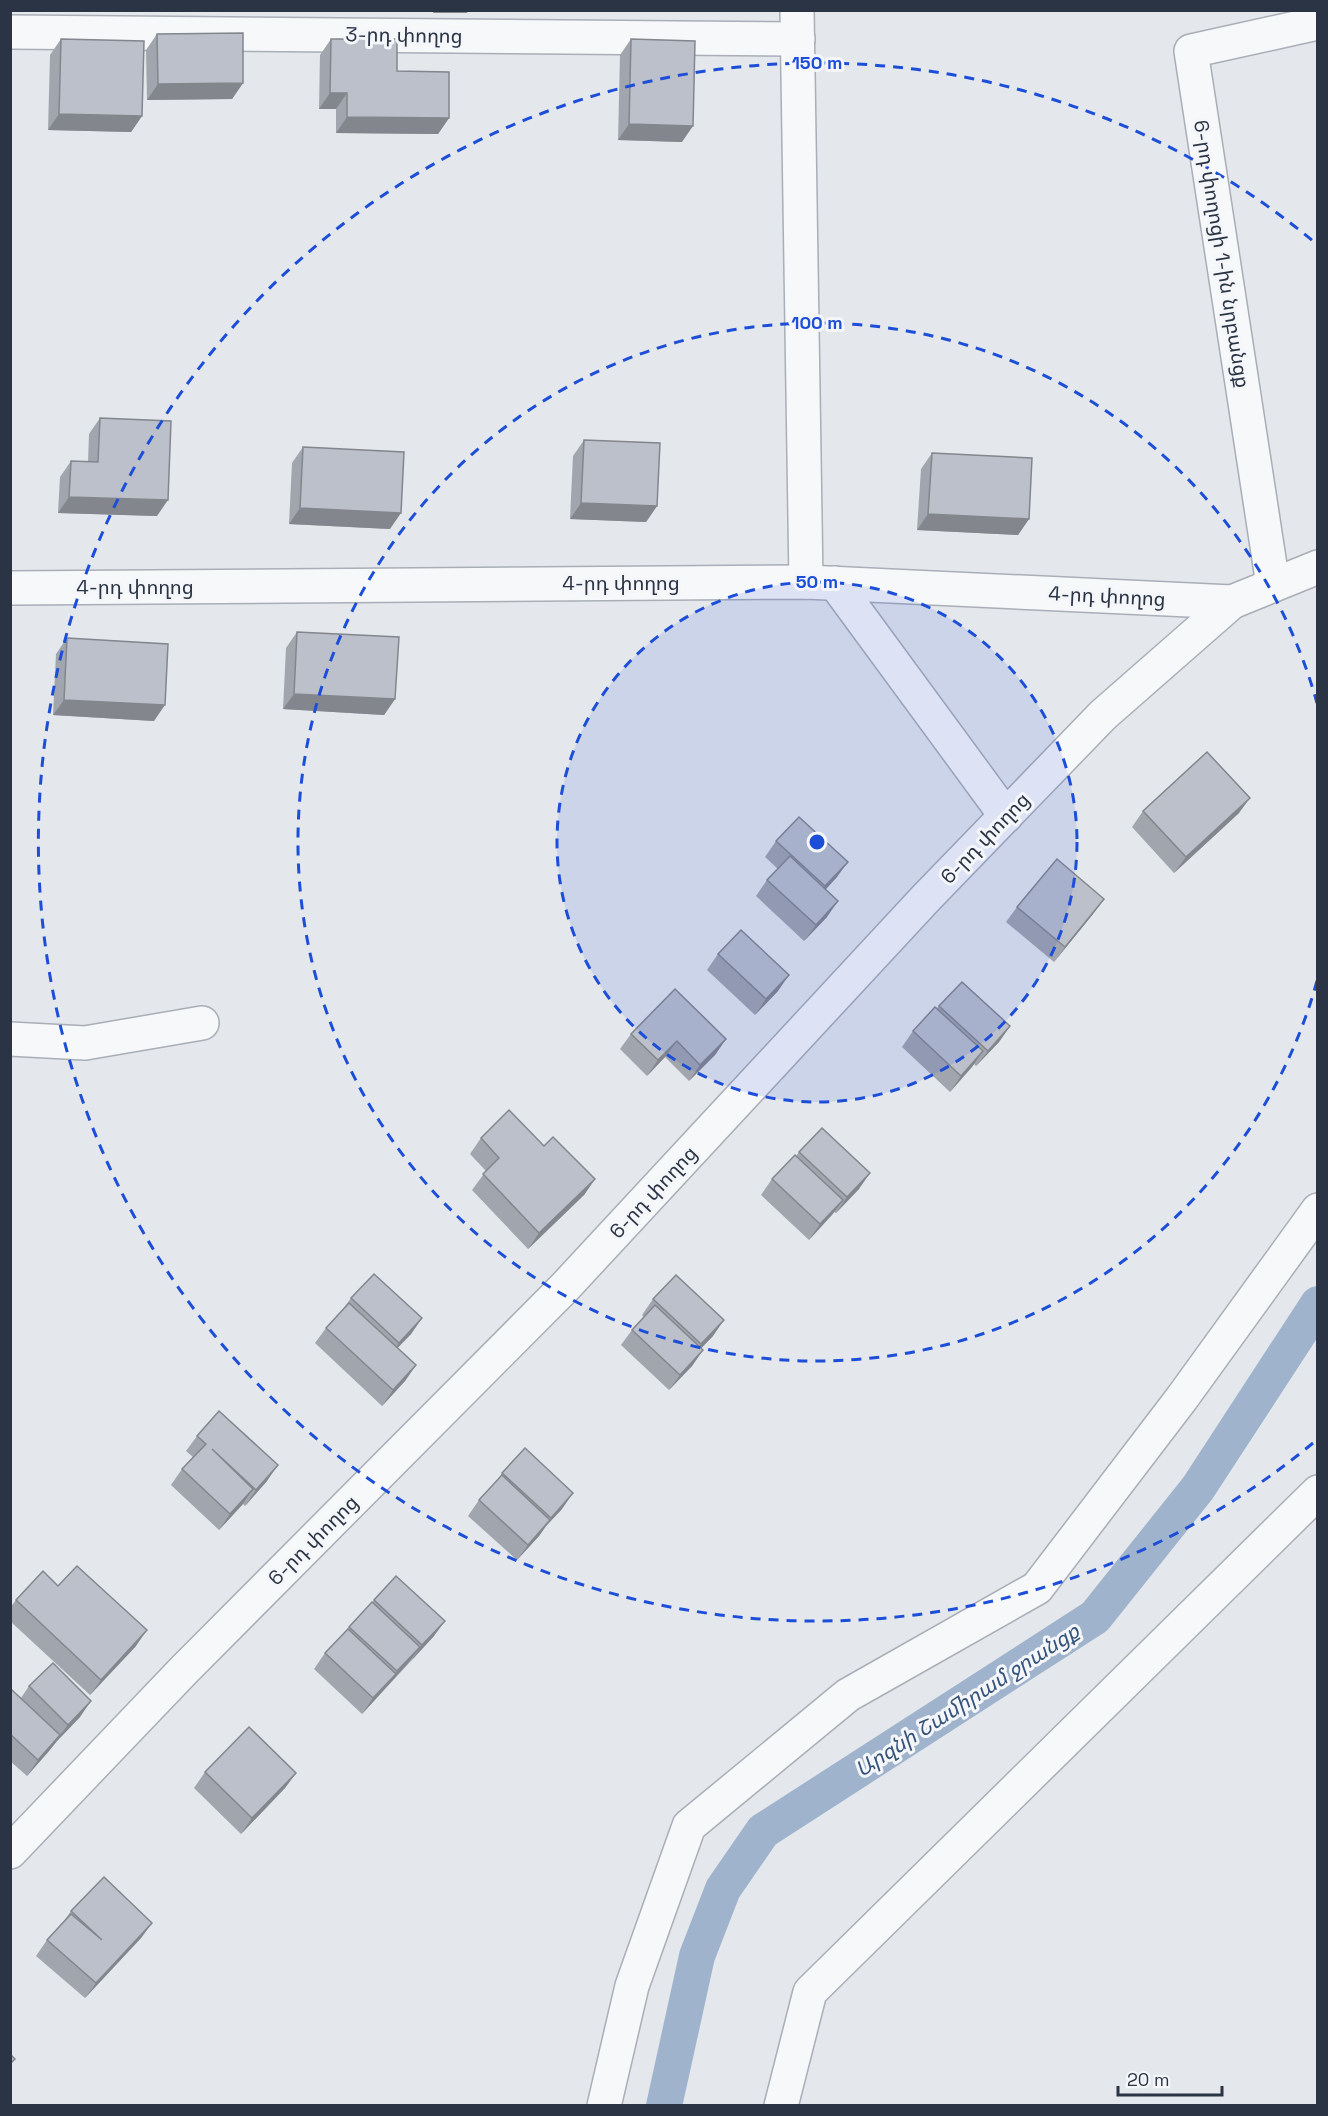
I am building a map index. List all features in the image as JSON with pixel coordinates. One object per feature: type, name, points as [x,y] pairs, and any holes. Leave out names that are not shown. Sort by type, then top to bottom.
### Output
[{"type":"street","name":"6-րդ փողոցի 1-ին նրբանցք","points":[[1273,585],[1191,51],[1317,23]]},
{"type":"street","name":"3-րդ փողոց","points":[[10,32],[798,25]]},
{"type":"street","points":[[798,25],[821,582],[1006,816]]},
{"type":"street","name":"6-րդ փողոց","points":[[10,1852],[184,1670],[564,1288],[926,898],[1103,715],[1232,602],[1317,567]]},
{"type":"street","name":"4-րդ փողոց","points":[[10,588],[821,582],[1232,602]]},
{"type":"street","points":[[10,1039],[85,1043],[202,1023]]},
{"type":"street","points":[[604,2106],[632,1986],[689,1826],[848,1695],[1037,1588],[1182,1398],[1317,1210]]},
{"type":"street","points":[[781,2106],[810,1992],[1317,1492]]},
{"type":"building","points":[[243,33],[243,83],[158,84],[157,34]]},
{"type":"building","points":[[61,39],[144,41],[142,116],[59,114]]},
{"type":"building","points":[[331,39],[397,39],[397,71],[449,72],[449,118],[347,117],[347,93],[330,93]]},
{"type":"building","points":[[631,39],[695,41],[693,126],[629,124]]},
{"type":"building","points":[[100,418],[171,421],[168,500],[69,497],[71,461],[98,462]]},
{"type":"building","points":[[584,440],[660,443],[657,506],[581,503]]},
{"type":"building","points":[[303,447],[404,452],[401,513],[300,508]]},
{"type":"building","points":[[932,453],[1032,458],[1029,519],[928,514]]},
{"type":"building","points":[[297,632],[399,637],[395,699],[294,694]]},
{"type":"building","points":[[67,638],[168,644],[165,705],[64,700]]},
{"type":"building","points":[[1207,752],[1250,798],[1186,857],[1143,811]]},
{"type":"building","points":[[799,817],[848,862],[825,886],[776,841]]},
{"type":"building","points":[[790,856],[838,901],[816,925],[767,880]]},
{"type":"building","points":[[1057,859],[1104,899],[1065,947],[1017,907]]},
{"type":"building","points":[[741,930],[789,975],[766,999],[718,954]]},
{"type":"building","points":[[962,982],[1010,1026],[988,1051],[939,1006]]},
{"type":"building","points":[[675,989],[726,1039],[700,1065],[677,1041],[658,1060],[631,1034]]},
{"type":"building","points":[[935,1007],[983,1051],[961,1076],[913,1031]]},
{"type":"building","points":[[509,1110],[544,1146],[553,1137],[595,1179],[539,1233],[483,1174],[499,1158],[481,1138]]},
{"type":"building","points":[[822,1128],[870,1173],[847,1197],[799,1152]]},
{"type":"building","points":[[795,1155],[843,1200],[820,1224],[772,1179]]},
{"type":"building","points":[[374,1274],[422,1318],[399,1343],[351,1298]]},
{"type":"building","points":[[676,1275],[724,1320],[701,1344],[653,1299]]},
{"type":"building","points":[[349,1303],[416,1365],[393,1390],[326,1328]]},
{"type":"building","points":[[655,1305],[703,1350],[680,1375],[632,1330]]},
{"type":"building","points":[[219,1411],[278,1465],[256,1490],[212,1449],[253,1489],[230,1514],[182,1469],[206,1444],[197,1436]]},
{"type":"building","points":[[525,1448],[573,1493],[551,1518],[502,1473]]},
{"type":"building","points":[[502,1475],[550,1520],[528,1545],[479,1500]]},
{"type":"building","points":[[77,1566],[147,1630],[101,1680],[16,1600],[43,1571],[58,1586]]},
{"type":"building","points":[[396,1576],[445,1621],[422,1645],[374,1600]]},
{"type":"building","points":[[372,1602],[420,1647],[397,1671],[349,1627]]},
{"type":"building","points":[[348,1629],[396,1674],[373,1698],[325,1653]]},
{"type":"building","points":[[53,1663],[91,1701],[68,1725],[29,1686]]},
{"type":"building","points":[[12,1690],[60,1735],[38,1760],[10,1734],[10,1692]]},
{"type":"building","points":[[249,1727],[296,1773],[252,1818],[205,1772]]},
{"type":"building","points":[[104,1877],[152,1923],[96,1983],[47,1940],[71,1914],[102,1940],[71,1911]]},
{"type":"building","points":[[10,2054],[15,2059],[10,2064]]},
{"type":"waterway","name":"Արզնի Շամիրամ ջրանցք","points":[[664,2106],[697,1956],[723,1889],[763,1831],[1095,1617],[1198,1488],[1318,1304]]}]
